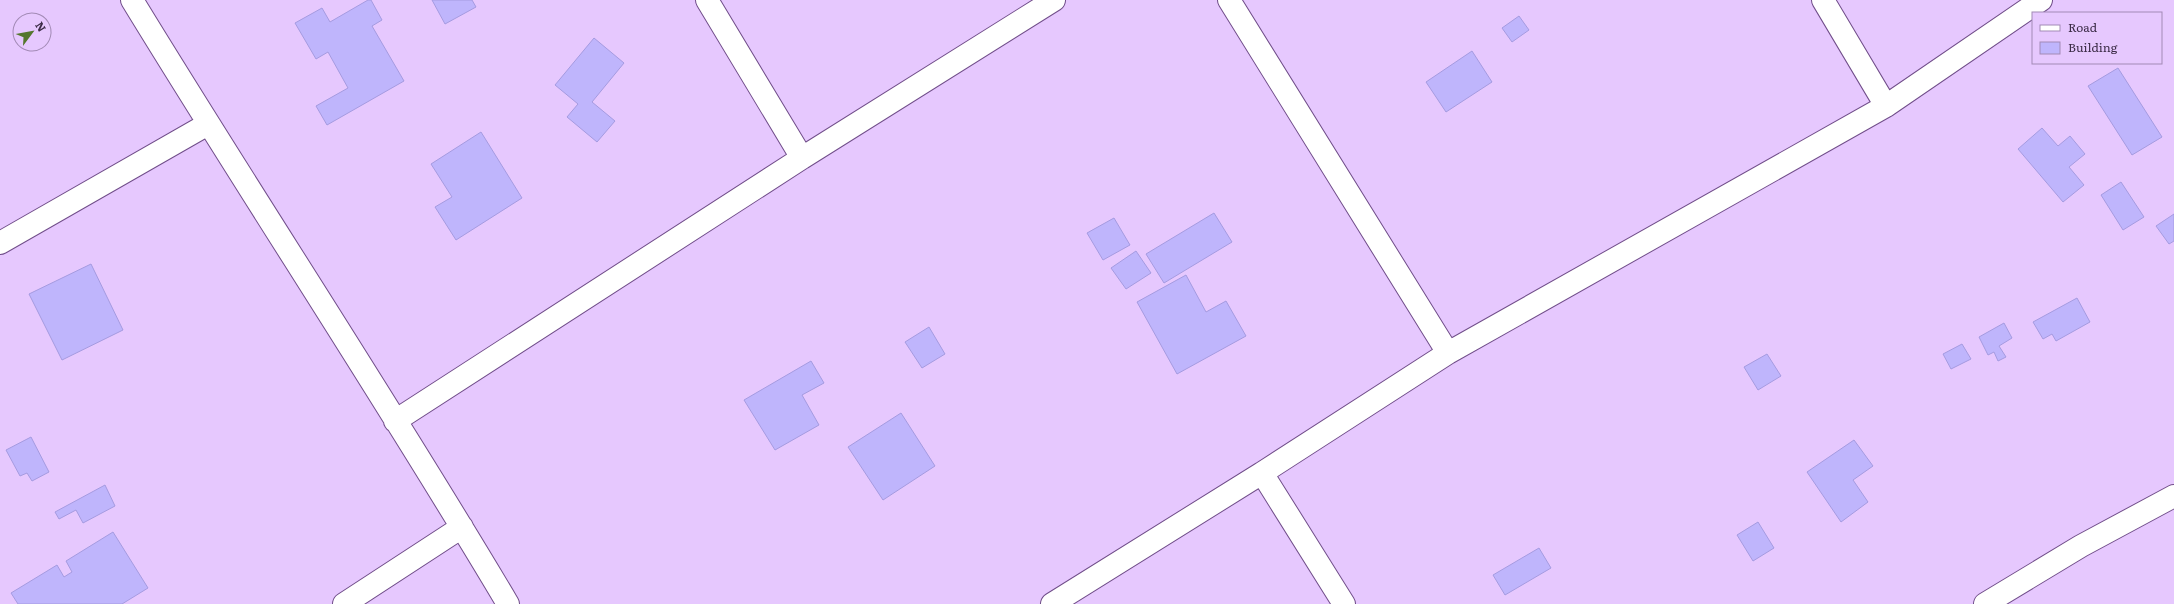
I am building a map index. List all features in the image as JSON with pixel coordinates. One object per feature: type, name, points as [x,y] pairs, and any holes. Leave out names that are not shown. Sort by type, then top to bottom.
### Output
[{"type":"street","points":[[132,0],[208,124],[462,527],[508,604]]},
{"type":"street","points":[[707,0],[802,158]]},
{"type":"street","points":[[395,421],[802,158],[1054,0]]},
{"type":"street","points":[[1229,0],[1448,353]]},
{"type":"street","points":[[1823,0],[1886,106]]},
{"type":"street","points":[[1052,604],[1262,473],[1448,353],[1886,106],[2041,0]]},
{"type":"street","points":[[0,243],[208,124]]},
{"type":"street","points":[[1262,473],[1344,604]]},
{"type":"street","points":[[1985,604],[2081,546],[2174,496]]},
{"type":"street","points":[[344,604],[462,527]]},
{"type":"building","points":[[368,0],[371,0],[382,20],[372,26],[404,81],[327,125],[316,106],[348,88],[328,52],[316,59],[295,23],[322,8],[330,22]]},
{"type":"building","points":[[432,0],[472,0],[476,7],[445,24]]},
{"type":"building","points":[[1519,16],[1529,30],[1512,42],[1502,28]]},
{"type":"building","points":[[594,38],[624,63],[592,102],[615,121],[597,142],[567,117],[578,104],[555,85]]},
{"type":"building","points":[[1472,51],[1492,82],[1446,112],[1426,82]]},
{"type":"building","points":[[2118,68],[2162,137],[2132,155],[2088,86]]},
{"type":"building","points":[[2042,128],[2058,146],[2070,136],[2085,154],[2069,167],[2084,185],[2063,202],[2018,149]]},
{"type":"building","points":[[481,132],[522,198],[456,240],[435,207],[452,197],[431,164]]},
{"type":"building","points":[[2121,182],[2144,217],[2123,230],[2101,195]]},
{"type":"building","points":[[1214,213],[1232,242],[1164,283],[1146,254]]},
{"type":"building","points":[[2174,214],[2174,241],[2169,244],[2156,226]]},
{"type":"building","points":[[1114,218],[1130,245],[1103,260],[1087,233]]},
{"type":"building","points":[[1136,251],[1151,273],[1126,289],[1111,268]]},
{"type":"building","points":[[91,264],[123,330],[62,360],[29,294]]},
{"type":"building","points":[[1186,275],[1206,312],[1226,301],[1246,336],[1177,374],[1137,302]]},
{"type":"building","points":[[2077,298],[2090,322],[2056,341],[2052,334],[2043,339],[2033,322]]},
{"type":"building","points":[[2004,323],[2012,338],[1999,346],[2006,357],[1998,361],[1994,352],[1988,355],[1979,337]]},
{"type":"building","points":[[929,327],[945,354],[922,368],[905,342]]},
{"type":"building","points":[[1962,344],[1971,359],[1951,369],[1943,354]]},
{"type":"building","points":[[1767,354],[1781,376],[1758,390],[1744,367]]},
{"type":"building","points":[[811,361],[824,383],[802,395],[819,425],[775,450],[744,400]]},
{"type":"building","points":[[901,413],[935,466],[883,500],[848,447]]},
{"type":"building","points":[[31,437],[49,472],[32,481],[27,473],[20,476],[6,450]]},
{"type":"building","points":[[1854,440],[1873,466],[1853,480],[1868,502],[1841,522],[1807,472]]},
{"type":"building","points":[[105,485],[115,506],[83,523],[76,510],[59,519],[55,512]]},
{"type":"building","points":[[1758,522],[1774,548],[1753,561],[1737,535]]},
{"type":"building","points":[[113,532],[148,588],[122,604],[18,604],[11,593],[57,565],[64,577],[72,572],[66,561]]},
{"type":"building","points":[[1539,548],[1551,568],[1505,595],[1493,575]]}]
